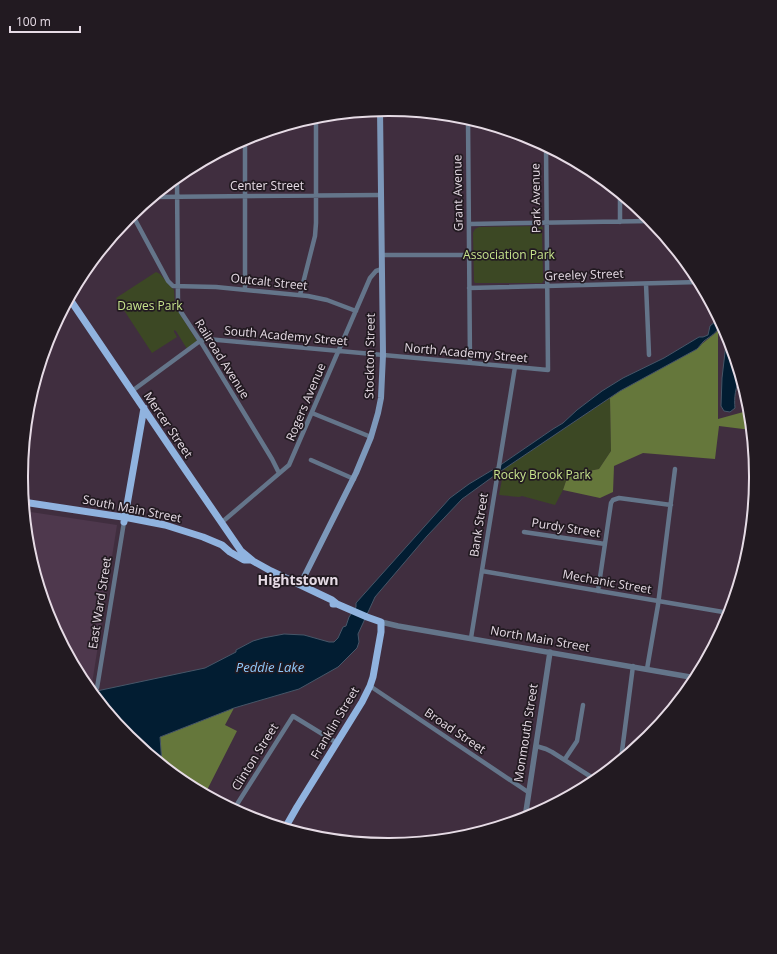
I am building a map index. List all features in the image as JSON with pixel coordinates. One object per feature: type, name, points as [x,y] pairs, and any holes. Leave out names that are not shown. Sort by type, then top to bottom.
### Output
[{"type":"main road","name":"Stockton Street","points":[[300,585],[354,479],[378,413],[381,398],[383,355],[380,116]]},
{"type":"main road","name":"Mercer Street","points":[[73,303],[221,523],[241,551],[253,561]]},
{"type":"main road","points":[[125,520],[144,408]]},
{"type":"main road","name":"South Main Street","points":[[29,503],[125,520],[150,522],[192,533],[217,542],[244,560],[253,561]]},
{"type":"main road","points":[[253,561],[332,600],[337,604],[367,618],[381,622]]},
{"type":"main road","points":[[367,618],[381,632]]},
{"type":"main road","name":"Franklin Street","points":[[288,823],[362,702],[370,686],[381,632],[381,622]]},
{"type":"street","points":[[300,295],[316,229],[316,124]]},
{"type":"street","name":"Grant Avenue","points":[[468,125],[470,363]]},
{"type":"street","points":[[245,147],[245,290]]},
{"type":"street","name":"Park Avenue","points":[[546,153],[548,370]]},
{"type":"street","name":"Railroad Avenue","points":[[177,185],[177,287],[179,309],[200,341],[279,473]]},
{"type":"street","name":"Center Street","points":[[162,197],[381,195]]},
{"type":"street","points":[[620,201],[620,222]]},
{"type":"street","points":[[136,221],[168,281],[173,286],[177,287]]},
{"type":"street","points":[[469,224],[642,221]]},
{"type":"street","points":[[382,255],[469,255]]},
{"type":"street","name":"Rogers Avenue","points":[[221,523],[289,465],[370,278],[376,271],[382,269]]},
{"type":"street","name":"Greeley Street","points":[[469,288],[691,282]]},
{"type":"street","points":[[646,284],[649,355]]},
{"type":"street","name":"Outcalt Street","points":[[177,287],[216,287],[300,295],[327,300],[356,311]]},
{"type":"street","name":"South Academy Street","points":[[200,341],[207,339],[383,355]]},
{"type":"street","points":[[132,391],[200,341]]},
{"type":"street","name":"North Academy Street","points":[[383,355],[548,370]]},
{"type":"street","name":"Bank Street","points":[[471,638],[515,367]]},
{"type":"street","points":[[312,412],[370,437]]},
{"type":"street","points":[[311,460],[354,479]]},
{"type":"street","points":[[647,669],[658,601],[675,469]]},
{"type":"street","points":[[598,590],[611,503],[613,500],[619,498],[671,505]]},
{"type":"street","name":"East Ward Street","points":[[97,688],[125,520]]},
{"type":"street","name":"Purdy Street","points":[[524,532],[605,544]]},
{"type":"street","name":"Mechanic Street","points":[[482,571],[723,612]]},
{"type":"street","name":"North Main Street","points":[[381,622],[688,677]]},
{"type":"street","name":"Monmouth Street","points":[[526,810],[550,652]]},
{"type":"street","points":[[622,751],[632,666]]},
{"type":"street","name":"Broad Street","points":[[370,686],[528,792]]},
{"type":"street","points":[[565,760],[577,741],[583,705]]},
{"type":"street","name":"Clinton Street","points":[[237,804],[293,716],[337,743]]},
{"type":"street","points":[[536,746],[546,749],[590,776]]},
{"type":"shaded area","points":[[30,512],[117,525],[92,682],[76,657],[55,615],[40,570]]},
{"type":"green space","name":"Association Park","points":[[541,226],[543,228],[544,280],[542,283],[475,283],[473,233],[475,229],[479,227]]},
{"type":"green space","name":"Dawes Park","points":[[156,272],[160,274],[174,290],[175,306],[197,341],[187,349],[174,330],[177,337],[152,353],[116,298]]},
{"type":"green space","points":[[718,331],[718,419],[743,412],[746,429],[719,426],[715,459],[643,453],[614,466],[613,492],[600,498],[563,490],[567,478],[599,469],[611,451],[610,398],[697,349]]},
{"type":"green space","name":"Rocky Brook Park","points":[[610,398],[611,451],[599,469],[567,478],[563,490],[555,505],[522,496],[499,495],[504,469]]},
{"type":"green space","points":[[234,708],[225,725],[237,731],[208,789],[188,777],[161,757],[160,737]]},
{"type":"water","name":"Peddie Lake","points":[[714,323],[717,330],[697,349],[620,391],[462,499],[427,536],[375,597],[358,634],[359,642],[357,648],[338,667],[299,689],[234,708],[160,737],[161,757],[117,715],[98,691],[205,668],[236,652],[236,650],[253,641],[263,638],[284,634],[304,635],[334,642],[338,638],[343,627],[346,626],[349,617],[356,607],[356,603],[450,498],[563,423],[602,391],[623,378],[664,358],[699,337],[708,335],[710,326]]},
{"type":"water","points":[[725,348],[737,385],[735,393],[735,408],[730,412],[724,411],[721,406]]},
{"type":"district","name":"Hightstown","points":[[298,580]]}]
